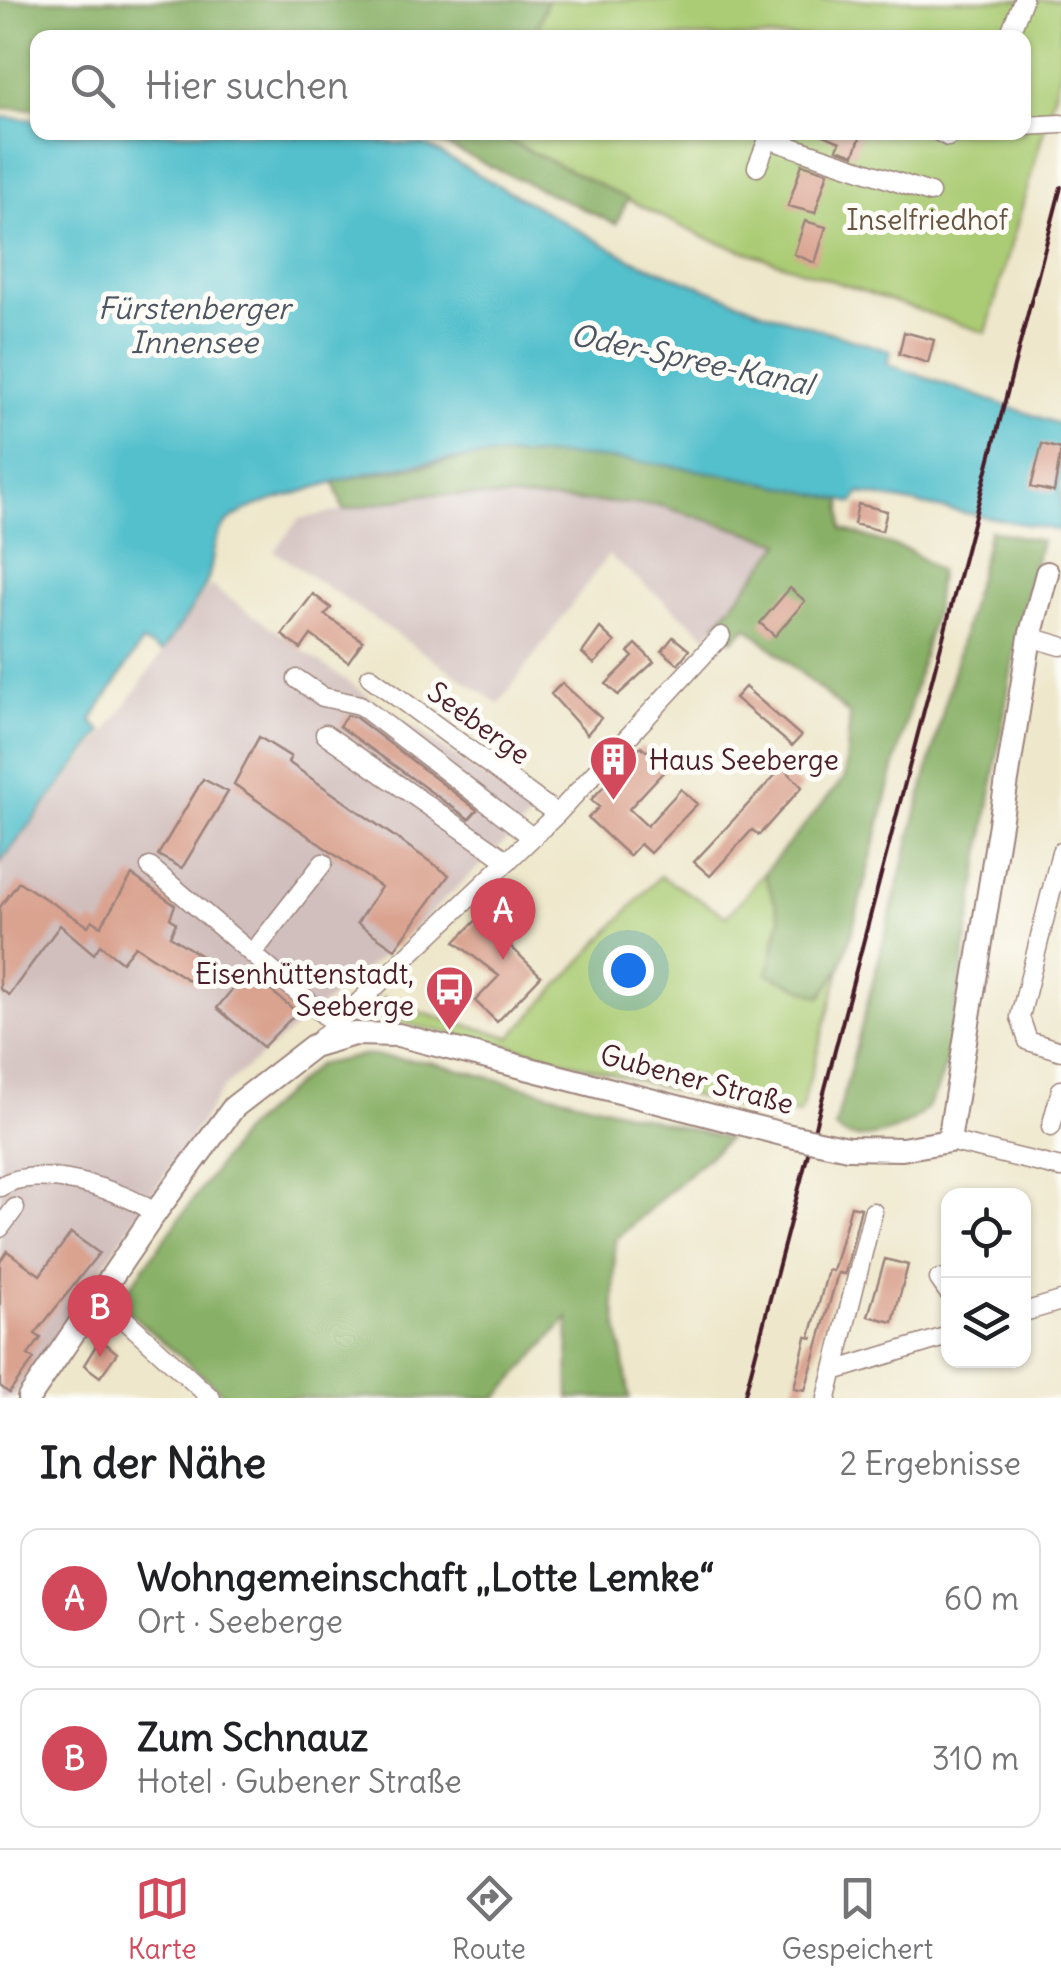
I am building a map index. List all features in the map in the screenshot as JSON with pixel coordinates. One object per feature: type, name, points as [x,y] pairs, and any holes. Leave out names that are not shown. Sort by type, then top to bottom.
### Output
[{"type":"main road","points":[[950,1140],[1030,638],[1047,573]]},
{"type":"main road","name":"Gubener Straße","points":[[30,1398],[156,1213],[234,1108],[313,1046],[354,1034],[398,1036],[848,1148],[902,1149],[950,1140]]},
{"type":"street","points":[[1011,30],[1024,0]]},
{"type":"street","points":[[1031,125],[1061,124]]},
{"type":"street","points":[[757,167],[768,140]]},
{"type":"street","points":[[771,140],[930,193]]},
{"type":"street","points":[[313,1046],[556,814],[721,636]]},
{"type":"street","points":[[1030,638],[1061,646]]},
{"type":"street","name":"Seeberge","points":[[370,678],[556,814]]},
{"type":"street","points":[[297,679],[323,697],[360,705],[532,837]]},
{"type":"street","points":[[325,734],[508,861]]},
{"type":"street","points":[[1061,852],[1020,1017],[1028,1042],[1061,1051]]},
{"type":"street","points":[[252,954],[323,863]]},
{"type":"street","points":[[150,866],[336,1025]]},
{"type":"street","points":[[1051,1127],[1061,1090]]},
{"type":"street","points":[[950,1140],[1061,1168]]},
{"type":"street","points":[[5,1177],[109,1190],[156,1213]]},
{"type":"street","points":[[0,1228],[15,1208]]},
{"type":"street","points":[[827,1398],[873,1212]]},
{"type":"street","points":[[99,1296],[210,1398]]},
{"type":"street","points":[[1031,1310],[1061,1301]]},
{"type":"street","points":[[834,1371],[941,1338]]},
{"type":"shaded area","points":[[428,494],[658,505],[783,543],[707,636],[608,555],[499,704],[274,551],[299,519]]},
{"type":"shaded area","points":[[210,585],[535,813],[406,936],[225,1086],[14,1398],[0,1398],[0,864],[105,734]]},
{"type":"green space","points":[[0,0],[547,0],[537,30],[30,30],[30,109],[0,108]]},
{"type":"green space","name":"Inselfriedhof","points":[[547,0],[1061,0],[1061,70],[986,333],[703,237],[509,140],[1031,140],[1031,30],[537,30]]},
{"type":"green space","points":[[434,140],[507,140],[628,199],[616,224]]},
{"type":"green space","points":[[587,454],[725,471],[842,500],[842,529],[910,551],[939,571],[935,609],[853,928],[841,967],[821,997],[768,974],[781,918],[764,873],[845,777],[850,715],[747,627],[732,640],[716,624],[782,543],[658,505],[428,494],[343,510],[334,481],[480,456]]},
{"type":"green space","points":[[990,530],[1041,541],[1020,619],[947,1060],[932,1100],[915,1119],[893,1131],[854,1137],[835,1128]]},
{"type":"green space","points":[[764,873],[781,918],[773,946],[821,997],[841,967],[800,1114],[727,1105],[515,1047],[366,1016],[384,997],[401,1007],[511,1037],[660,876],[727,916]]},
{"type":"green space","points":[[365,1055],[430,1062],[728,1139],[615,1240],[614,1304],[630,1398],[569,1398],[568,1318],[497,1398],[228,1398],[118,1303],[243,1131],[317,1065]]},
{"type":"water","name":"Fürstenberger Innensee","points":[[0,117],[30,119],[30,140],[352,140],[425,145],[631,259],[770,314],[891,351],[887,364],[1061,425],[1061,531],[859,493],[854,503],[717,473],[581,457],[513,455],[445,460],[377,471],[264,503],[225,525],[216,540],[208,580],[189,612],[162,652],[142,642],[91,721],[102,732],[0,863]]},
{"type":"building","points":[[835,140],[859,140],[854,155],[837,149],[840,142]]},
{"type":"building","points":[[802,164],[828,172],[815,213],[788,206]]},
{"type":"building","points":[[805,221],[826,227],[815,263],[794,254]]},
{"type":"building","points":[[904,332],[934,340],[928,363],[899,354]]},
{"type":"building","points":[[1042,444],[1061,449],[1054,492],[1031,487]]},
{"type":"building","points":[[858,504],[887,511],[882,531],[854,524]]},
{"type":"building","points":[[790,588],[805,601],[775,636],[760,623]]},
{"type":"building","points":[[313,594],[331,608],[325,615],[363,641],[348,662],[311,635],[301,649],[282,635]]},
{"type":"building","points":[[600,628],[615,642],[594,664],[582,653]]},
{"type":"building","points":[[673,637],[689,650],[678,664],[662,651]]},
{"type":"building","points":[[636,644],[654,662],[618,695],[606,684],[633,657],[628,652]]},
{"type":"building","points":[[562,683],[601,718],[587,734],[551,694]]},
{"type":"building","points":[[745,687],[801,736],[792,746],[735,698]]},
{"type":"building","points":[[347,715],[355,717],[477,810],[469,819],[339,726]]},
{"type":"building","points":[[259,737],[291,757],[288,762],[449,875],[395,949],[357,923],[381,887],[234,784]]},
{"type":"building","name":"Haus Seeberge","points":[[641,746],[666,769],[629,809],[647,826],[681,789],[697,804],[650,853],[640,844],[629,856],[588,818],[599,807],[591,800]]},
{"type":"building","points":[[783,767],[802,787],[759,835],[752,830],[710,876],[694,862]]},
{"type":"building","points":[[203,779],[228,792],[182,868],[158,855]]},
{"type":"building","points":[[132,875],[175,905],[170,918],[176,923],[170,936],[209,961],[196,985],[135,946],[122,962],[100,945],[94,954],[60,925],[9,995],[0,989],[0,907],[19,882],[88,926],[92,920],[101,926]]},
{"type":"building","points":[[497,899],[520,921],[503,939],[541,976],[497,1022],[475,1001],[499,976],[455,942]]},
{"type":"building","points":[[247,971],[297,1012],[263,1047],[217,1008]]},
{"type":"building","points":[[851,1206],[861,1208],[845,1274],[838,1273],[805,1390],[794,1388],[806,1337],[814,1338],[810,1337],[828,1270],[833,1271]]},
{"type":"building","points":[[71,1233],[99,1253],[35,1334],[41,1338],[28,1355],[34,1359],[9,1393],[0,1386],[0,1261],[7,1251],[40,1275]]},
{"type":"building","points":[[885,1259],[908,1265],[893,1322],[868,1316]]},
{"type":"building","points":[[100,1339],[117,1353],[100,1377],[84,1365]]},
{"type":"railway","points":[[744,1398],[1061,187]]},
{"type":"place","name":"Haus Seeberge","points":[[614,802]]},
{"type":"place","name":"Wohngemeinschaft „Lotte Lemke“","points":[[503,960]]},
{"type":"place","name":"Eisenhüttenstadt, Seeberge","points":[[449,1032]]},
{"type":"place","name":"Zum Schnauz","points":[[100,1357]]},
{"type":"water label","name":"Oder-Spree-Kanal","points":[[692,359]]}]
